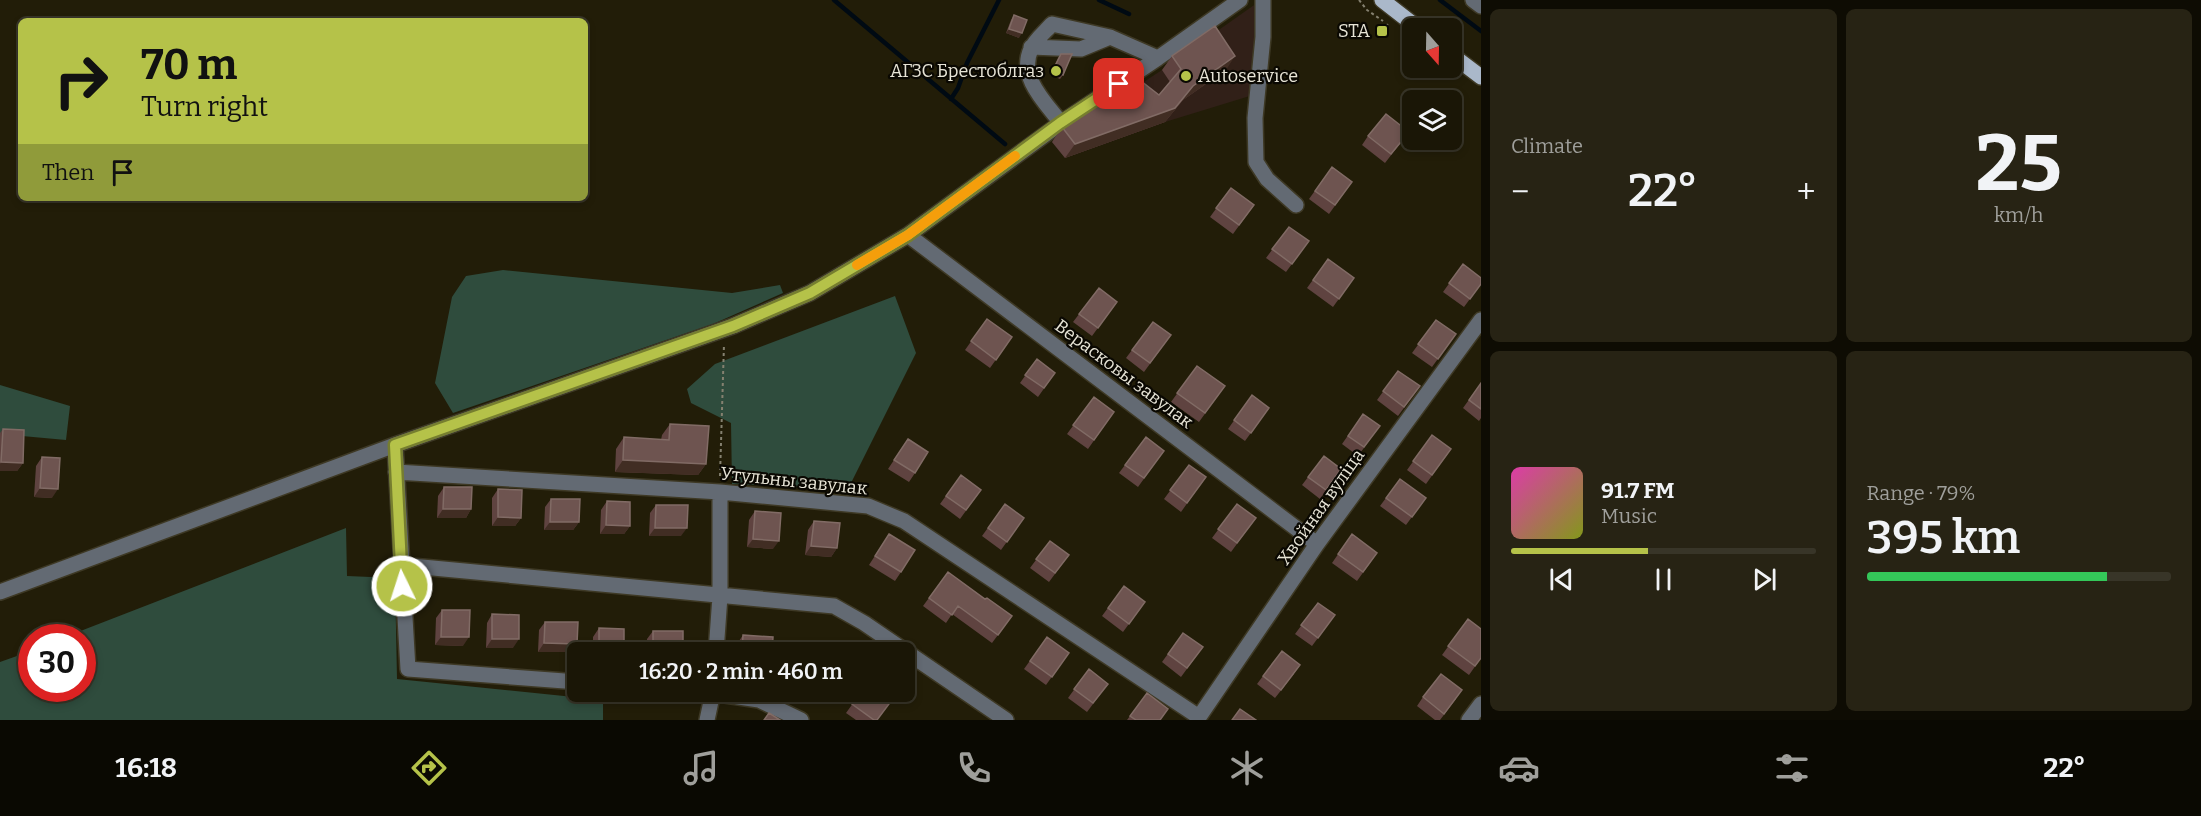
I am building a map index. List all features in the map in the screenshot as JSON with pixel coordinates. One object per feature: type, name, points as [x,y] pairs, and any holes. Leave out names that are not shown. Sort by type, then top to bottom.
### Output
[{"type":"main road","points":[[1382,0],[1405,18]]},
{"type":"main road","points":[[1462,63],[1481,77]]},
{"type":"street","points":[[0,592],[395,445],[724,329],[810,293],[908,235],[1060,123],[1240,0]]},
{"type":"street","points":[[1263,0],[1263,37],[1255,118],[1256,162],[1267,179],[1296,205]]},
{"type":"street","points":[[1473,0],[1481,6]]},
{"type":"street","points":[[1060,123],[1032,84],[1026,65],[1031,47],[1052,24],[1110,37],[1158,58]]},
{"type":"street","points":[[1031,47],[1082,49],[1110,37]]},
{"type":"street","name":"Верасковы завулак","points":[[908,235],[1317,544]]},
{"type":"street","name":"Хвойная вуліца","points":[[1198,719],[1317,544],[1481,320]]},
{"type":"street","points":[[395,445],[408,669],[567,681]]},
{"type":"street","name":"Утульны завулак","points":[[396,472],[720,492],[868,506],[904,521],[1198,719]]},
{"type":"street","points":[[717,642],[720,596],[720,492]]},
{"type":"street","points":[[401,565],[834,606],[864,623],[1006,720]]},
{"type":"street","points":[[707,720],[711,702]]},
{"type":"street","points":[[763,702],[801,720]]},
{"type":"street","points":[[1469,720],[1481,704]]},
{"type":"path","points":[[1359,0],[1367,10],[1388,24]]},
{"type":"path","points":[[720,492],[724,329]]},
{"type":"shaded area","points":[[1257,3],[1253,95],[1165,122],[1065,158],[1052,142],[1162,70]]},
{"type":"green space","points":[[503,270],[732,293],[780,285],[783,293],[713,324],[453,413],[435,383],[452,297],[466,276]]},
{"type":"green space","points":[[895,296],[916,353],[848,489],[732,484],[731,423],[691,403],[687,389],[715,364]]},
{"type":"green space","points":[[0,385],[70,406],[66,440],[0,434]]},
{"type":"green space","points":[[346,528],[347,576],[395,578],[397,679],[567,696],[567,702],[603,702],[603,720],[0,720],[0,662],[18,656],[18,702],[96,702],[96,625]]},
{"type":"building","points":[[1014,15],[1027,20],[1022,33],[1009,29]]},
{"type":"building","points":[[1215,26],[1235,56],[1193,86],[1175,108],[1075,144],[1062,127],[1137,78],[1159,95],[1181,69],[1172,56]]},
{"type":"building","points":[[1061,54],[1072,54],[1063,75],[1053,70]]},
{"type":"building","points":[[1386,114],[1402,127],[1402,141],[1391,154],[1368,136]]},
{"type":"building","points":[[1332,167],[1352,182],[1335,205],[1315,191]]},
{"type":"building","points":[[1231,188],[1254,205],[1239,225],[1216,208]]},
{"type":"building","points":[[1289,227],[1309,241],[1292,264],[1272,249]]},
{"type":"building","points":[[1328,259],[1354,278],[1339,299],[1313,280]]},
{"type":"building","points":[[1463,264],[1481,278],[1481,284],[1470,299],[1449,283]]},
{"type":"building","points":[[1099,288],[1117,302],[1098,328],[1079,314]]},
{"type":"building","points":[[987,319],[1012,337],[996,360],[971,341]]},
{"type":"building","points":[[1436,320],[1456,334],[1438,359],[1418,344]]},
{"type":"building","points":[[1153,322],[1171,335],[1150,363],[1132,350]]},
{"type":"building","points":[[1037,359],[1055,373],[1044,388],[1025,375]]},
{"type":"building","points":[[1197,366],[1225,386],[1205,413],[1177,393]]},
{"type":"building","points":[[1398,371],[1420,386],[1404,407],[1383,391]]},
{"type":"building","points":[[1481,383],[1481,409],[1469,400]]},
{"type":"building","points":[[1252,395],[1269,408],[1251,433],[1234,420]]},
{"type":"building","points":[[1094,397],[1114,412],[1094,440],[1073,425]]},
{"type":"building","points":[[1363,414],[1380,426],[1364,447],[1348,436]]},
{"type":"building","points":[[670,424],[709,426],[706,464],[623,460],[624,437],[669,440]]},
{"type":"building","points":[[3,429],[24,430],[23,463],[1,462]]},
{"type":"building","points":[[1432,435],[1451,449],[1432,475],[1413,461]]},
{"type":"building","points":[[1146,437],[1164,451],[1144,478],[1125,465]]},
{"type":"building","points":[[908,439],[928,452],[915,473],[894,460]]},
{"type":"building","points":[[1324,456],[1341,469],[1326,490],[1308,477]]},
{"type":"building","points":[[42,457],[60,458],[58,489],[40,488]]},
{"type":"building","points":[[1189,465],[1206,477],[1187,503],[1170,490]]},
{"type":"building","points":[[961,475],[981,490],[966,510],[946,496]]},
{"type":"building","points":[[1400,479],[1426,498],[1412,517],[1386,498]]},
{"type":"building","points":[[444,487],[472,487],[471,509],[443,509]]},
{"type":"building","points":[[498,489],[522,490],[521,518],[498,517]]},
{"type":"building","points":[[551,499],[580,499],[579,522],[550,522]]},
{"type":"building","points":[[607,501],[630,502],[630,526],[606,525]]},
{"type":"building","points":[[1005,504],[1024,518],[1007,542],[988,528]]},
{"type":"building","points":[[1237,504],[1256,518],[1237,543],[1218,529]]},
{"type":"building","points":[[656,505],[688,505],[687,528],[655,528]]},
{"type":"building","points":[[755,511],[781,513],[779,541],[753,539]]},
{"type":"building","points":[[814,521],[840,523],[837,548],[811,546]]},
{"type":"building","points":[[889,534],[915,550],[901,572],[875,556]]},
{"type":"building","points":[[1352,534],[1377,553],[1363,572],[1338,554]]},
{"type":"building","points":[[1050,541],[1069,555],[1055,573],[1036,559]]},
{"type":"building","points":[[948,572],[1012,616],[998,635],[958,606],[952,615],[929,598]]},
{"type":"building","points":[[1124,586],[1145,602],[1129,624],[1108,608]]},
{"type":"building","points":[[1318,603],[1335,615],[1318,638],[1301,625]]},
{"type":"building","points":[[442,610],[470,610],[469,637],[441,637]]},
{"type":"building","points":[[492,614],[519,615],[519,639],[492,639]]},
{"type":"building","points":[[1468,619],[1481,629],[1481,658],[1475,666],[1448,646]]},
{"type":"building","points":[[545,622],[578,622],[577,642],[544,643]]},
{"type":"building","points":[[599,628],[624,629],[624,642],[599,642]]},
{"type":"building","points":[[653,631],[683,631],[683,642],[653,642]]},
{"type":"building","points":[[1183,633],[1203,647],[1187,668],[1168,654]]},
{"type":"building","points":[[743,635],[773,637],[773,642],[743,642]]},
{"type":"building","points":[[1047,637],[1069,653],[1052,677],[1030,661]]},
{"type":"building","points":[[1282,651],[1300,665],[1281,690],[1263,676]]},
{"type":"building","points":[[1089,669],[1108,684],[1093,703],[1074,689]]},
{"type":"building","points":[[1441,674],[1462,690],[1444,714],[1423,697]]},
{"type":"building","points":[[1147,693],[1168,709],[1160,720],[1136,720],[1130,716]]},
{"type":"building","points":[[854,702],[886,702],[889,704],[877,720],[874,720],[852,704]]},
{"type":"building","points":[[1240,709],[1256,720],[1232,720]]},
{"type":"building","points":[[769,713],[780,720],[764,720]]},
{"type":"waterway","points":[[834,0],[1005,144]]},
{"type":"waterway","points":[[951,99],[999,0]]},
{"type":"waterway","points":[[1099,0],[1129,14]]},
{"type":"waterway","points":[[1440,0],[1481,31]]},
{"type":"slow traffic","points":[[857,265],[908,235],[1015,156]]},
{"type":"place","name":"STA","points":[[1382,31]]},
{"type":"place","name":"АГЗС Брестоблгаз","points":[[1056,71]]},
{"type":"place","name":"Autoservice","points":[[1186,76]]},
{"type":"route","points":[[402,586],[395,445],[733,326],[810,293],[908,235],[1060,123],[1119,84]]}]
